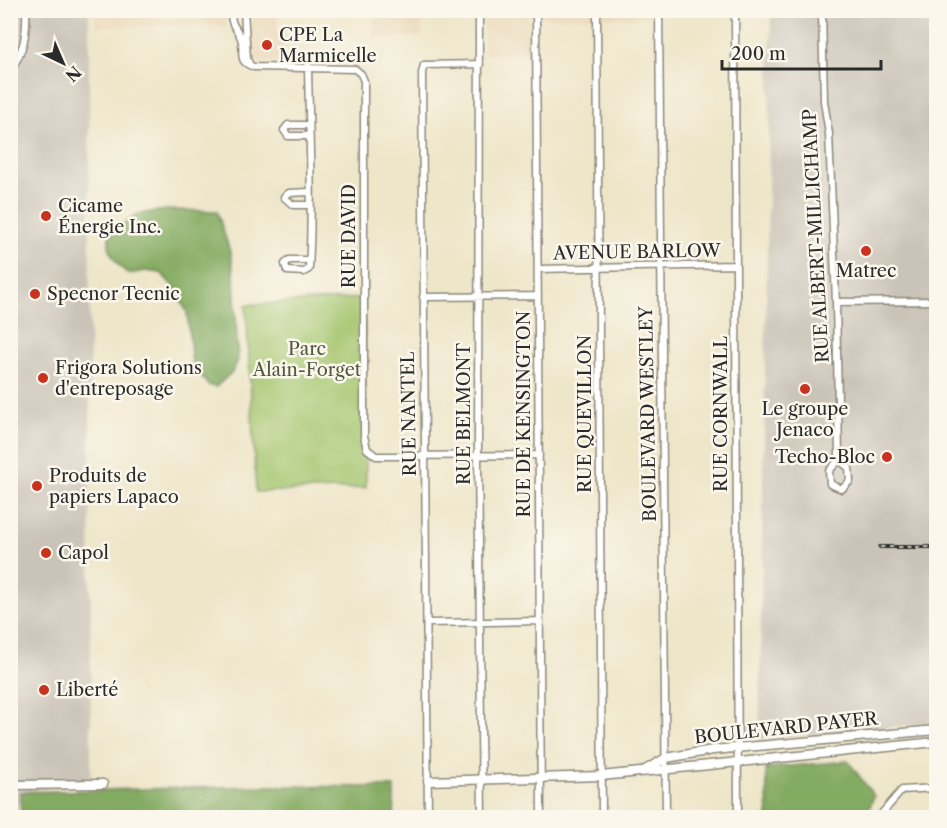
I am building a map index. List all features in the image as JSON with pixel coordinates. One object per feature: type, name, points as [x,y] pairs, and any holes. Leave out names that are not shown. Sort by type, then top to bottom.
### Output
[{"type":"street","points":[[10,71],[21,55],[24,44],[26,10]]},
{"type":"street","points":[[231,10],[232,27],[241,38],[242,59],[250,66]]},
{"type":"street","points":[[244,10],[247,59],[250,66]]},
{"type":"street","name":"RUE BELMONT","points":[[479,10],[478,456],[482,818]]},
{"type":"street","name":"RUE DE KENSINGTON","points":[[536,10],[541,818]]},
{"type":"street","name":"RUE QUEVILLON","points":[[597,10],[602,818]]},
{"type":"street","name":"BOULEVARD WESTLEY","points":[[659,10],[666,818]]},
{"type":"street","name":"RUE CORNWALL","points":[[735,10],[738,818]]},
{"type":"street","name":"RUE ALBERT-MILLICHAMP","points":[[822,10],[824,101],[829,134],[836,302],[839,460],[829,471],[830,484],[842,489],[850,481],[849,468],[839,460]]},
{"type":"street","name":"RUE NANTEL","points":[[428,818],[422,73],[424,65],[480,64]]},
{"type":"street","name":"RUE DAVID","points":[[250,66],[355,69],[361,74],[364,81],[364,436],[367,449],[376,456],[425,456]]},
{"type":"street","points":[[308,66],[309,260]]},
{"type":"street","points":[[308,125],[289,125],[284,130],[288,136],[309,136]]},
{"type":"street","points":[[309,192],[289,193],[285,197],[293,205],[309,205]]},
{"type":"street","name":"AVENUE BARLOW","points":[[539,269],[736,265]]},
{"type":"street","points":[[423,297],[538,296]]},
{"type":"street","points":[[836,302],[936,301]]},
{"type":"street","points":[[425,456],[539,455]]},
{"type":"street","points":[[428,623],[540,621]]},
{"type":"street","name":"BOULEVARD PAYER","points":[[642,771],[666,758],[737,748],[936,730]]},
{"type":"street","name":"BOULEVARD PAYER","points":[[428,781],[541,780],[601,776],[936,742]]},
{"type":"street","points":[[10,785],[103,784]]},
{"type":"street","points":[[878,818],[902,790],[936,789]]},
{"type":"shaded area","points":[[10,11],[89,11],[91,781],[19,792],[18,818],[10,817]]},
{"type":"shaded area","points":[[95,11],[226,11],[226,26],[96,26]]},
{"type":"shaded area","name":"CPE La Marmicelle","points":[[249,11],[277,11],[277,31],[284,31],[285,62],[259,62],[251,58]]},
{"type":"shaded area","points":[[373,11],[421,11],[422,37],[374,36]]},
{"type":"shaded area","points":[[484,11],[655,11],[655,18],[531,17],[531,52],[483,55]]},
{"type":"shaded area","points":[[771,11],[936,11],[936,723],[759,739]]},
{"type":"green space","points":[[166,210],[217,211],[231,255],[238,360],[233,371],[216,387],[208,385],[192,364],[187,312],[171,284],[161,273],[145,271],[128,274],[116,262],[109,248],[109,236],[137,214]]},
{"type":"green space","name":"Parc Alain-Forget","points":[[364,298],[366,488],[256,492],[246,305]]},
{"type":"green space","points":[[848,761],[874,796],[866,817],[768,817],[766,768]]},
{"type":"green space","points":[[262,786],[394,787],[394,817],[21,817],[21,792]]},
{"type":"railway","points":[[880,547],[936,547]]},
{"type":"place","name":"CPE La Marmicelle","points":[[267,45]]},
{"type":"place","name":"Cicame Énergie Inc.","points":[[46,216]]},
{"type":"place","name":"Matrec","points":[[866,251]]},
{"type":"place","name":"Specnor Tecnic","points":[[35,294]]},
{"type":"place","name":"Frigora Solutions d'entreposage","points":[[43,378]]},
{"type":"place","name":"Le groupe Jenaco","points":[[805,389]]},
{"type":"place","name":"Techo-Bloc","points":[[887,457]]},
{"type":"place","name":"Produits de papiers Lapaco","points":[[37,486]]},
{"type":"place","name":"Capol","points":[[46,553]]},
{"type":"place","name":"Liberté","points":[[44,690]]}]
